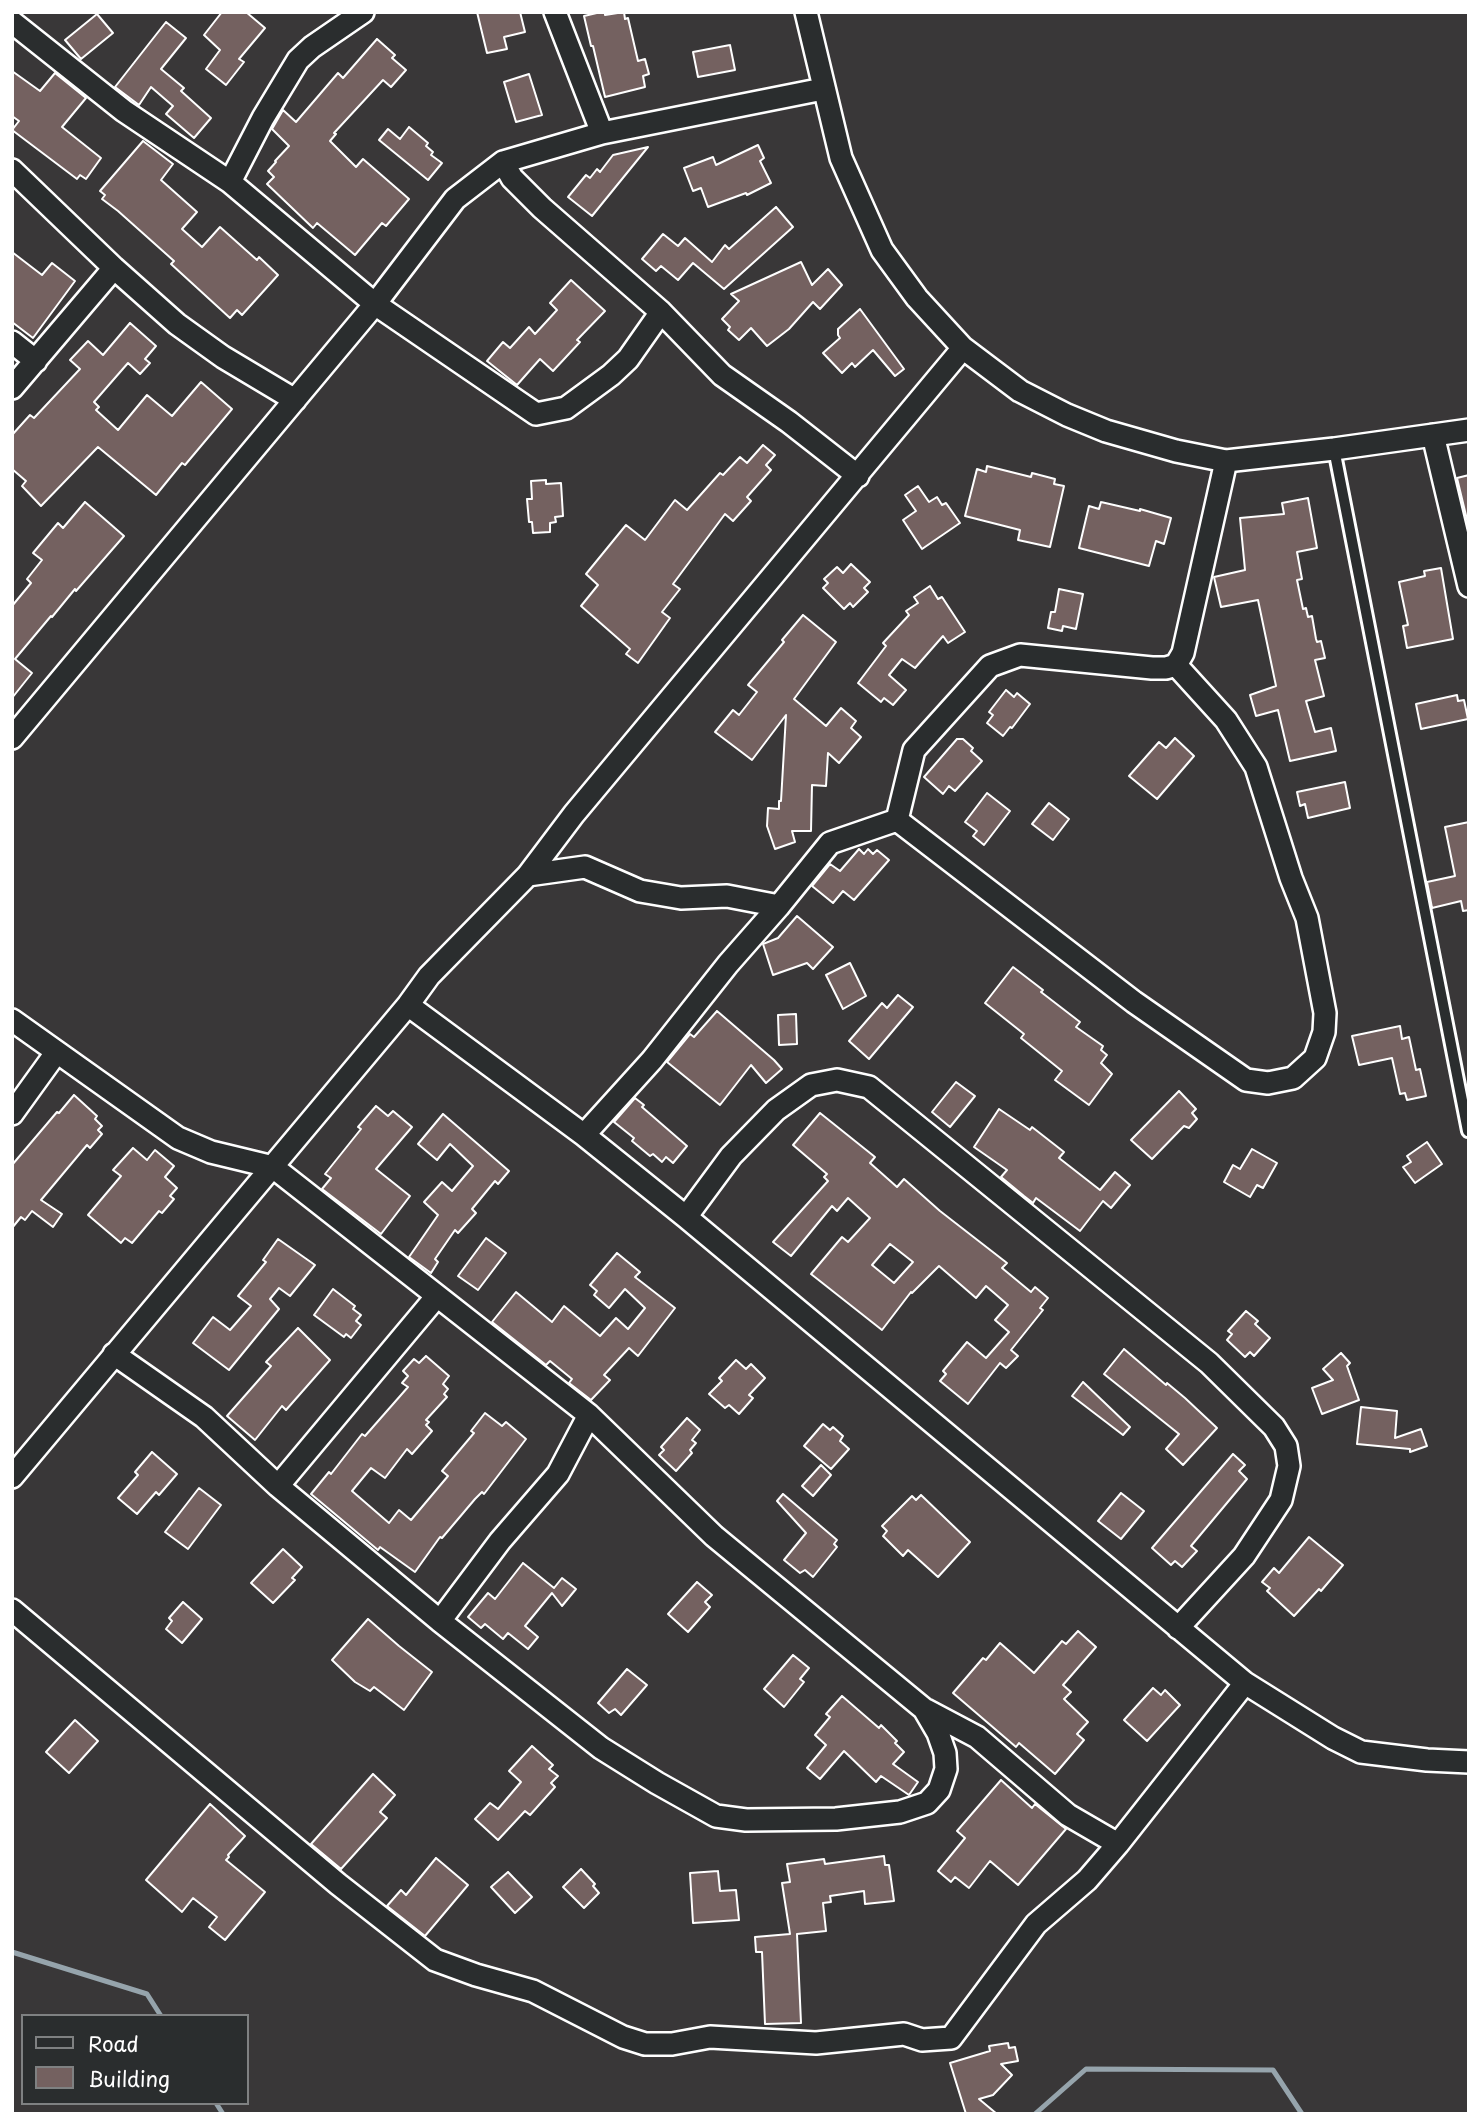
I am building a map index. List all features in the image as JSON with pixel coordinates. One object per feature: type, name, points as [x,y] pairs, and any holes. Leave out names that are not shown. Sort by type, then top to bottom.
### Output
[{"type":"street","points":[[230,182],[263,118],[298,60],[312,47],[363,12]]},
{"type":"street","points":[[555,12],[602,133]]},
{"type":"street","points":[[806,12],[841,158],[882,250],[917,298],[963,348],[1020,391],[1067,415],[1107,431],[1176,451],[1226,461],[1334,449],[1469,429]]},
{"type":"street","points":[[12,22],[124,111],[230,182],[375,304],[536,414],[566,408],[611,375],[628,359],[660,312]]},
{"type":"street","points":[[12,738],[375,304],[456,199],[503,162],[602,133],[823,89]]},
{"type":"street","points":[[503,162],[512,178],[542,208],[660,312],[722,375],[789,422],[858,476]]},
{"type":"street","points":[[12,170],[177,324],[223,358],[295,400]]},
{"type":"street","points":[[12,388],[114,268]]},
{"type":"street","points":[[12,342],[36,361]]},
{"type":"street","points":[[12,1477],[408,1005],[429,976],[528,875],[574,814],[963,348]]},
{"type":"street","points":[[1433,435],[1469,586]]},
{"type":"street","points":[[898,820],[914,750],[990,666],[1020,656],[1152,668],[1176,665],[1183,653],[1226,461]]},
{"type":"street","points":[[898,820],[1134,1002],[1246,1080],[1268,1083],[1293,1078],[1315,1058],[1324,1032],[1325,1013],[1307,918],[1291,878],[1256,767],[1226,720],[1176,665]]},
{"type":"street","points":[[584,1135],[652,1060],[728,964],[830,843],[898,820]]},
{"type":"street","points":[[528,875],[585,867],[640,891],[681,898],[727,896],[779,906]]},
{"type":"street","points":[[408,1005],[584,1135],[686,1217],[1245,1683],[1333,1738],[1361,1752],[1469,1762]]},
{"type":"street","points":[[12,1020],[178,1138],[211,1152],[273,1167],[589,1415],[714,1536],[924,1710],[977,1737],[1068,1815],[1118,1844]]},
{"type":"street","points":[[12,1114],[56,1052]]},
{"type":"street","points":[[686,1217],[731,1156],[776,1110],[811,1085],[838,1080],[869,1087],[1209,1363],[1274,1427],[1286,1446],[1289,1466],[1281,1500],[1244,1556],[1178,1628]]},
{"type":"street","points":[[278,1486],[437,1296]]},
{"type":"street","points":[[114,1354],[204,1417],[278,1486],[440,1621],[601,1748],[716,1816],[746,1820],[836,1819],[900,1812],[927,1803],[939,1790],[946,1769],[945,1753],[938,1733],[924,1710]]},
{"type":"street","points":[[440,1621],[500,1541],[558,1474],[589,1415]]},
{"type":"street","points":[[12,1610],[338,1884],[435,1960],[533,1991],[623,2038],[645,2044],[710,2037],[816,2043],[904,2034],[922,2040],[951,2038],[1036,1924],[1087,1880],[1245,1683]]},
{"type":"lane","points":[[1334,449],[1468,1131]]},
{"type":"building","points":[[222,12],[246,12],[265,28],[239,59],[244,62],[226,85],[206,69],[220,50],[204,35]]},
{"type":"building","points":[[477,12],[520,12],[525,32],[504,37],[507,49],[487,53]]},
{"type":"building","points":[[605,12],[605,15],[624,12],[625,19],[628,18],[638,61],[645,59],[649,74],[643,76],[645,87],[605,97],[584,16]]},
{"type":"building","points":[[97,14],[113,33],[81,59],[65,40]]},
{"type":"building","points":[[166,22],[186,38],[161,69],[184,88],[181,91],[211,118],[194,138],[166,114],[173,106],[151,87],[139,105],[115,87]]},
{"type":"building","points":[[377,39],[395,55],[392,58],[406,70],[391,87],[383,80],[334,133],[336,134],[330,141],[356,167],[363,159],[409,199],[386,226],[382,223],[355,255],[317,223],[313,228],[267,184],[274,177],[268,171],[289,146],[272,129],[283,110],[296,122],[338,73],[343,78]]},
{"type":"building","points":[[730,45],[735,70],[698,77],[693,52]]},
{"type":"building","points":[[12,71],[40,91],[55,73],[86,98],[62,127],[101,158],[86,179],[80,175],[77,179],[12,130],[19,121],[12,116]]},
{"type":"building","points":[[529,74],[542,115],[516,122],[504,82]]},
{"type":"building","points":[[409,127],[428,143],[426,146],[433,152],[431,155],[442,163],[428,180],[379,140],[388,129],[400,139]]},
{"type":"building","points":[[143,141],[173,164],[161,180],[197,212],[182,229],[202,247],[220,227],[278,275],[242,315],[237,310],[230,318],[171,264],[174,261],[102,199],[105,195],[100,191]]},
{"type":"building","points":[[758,145],[764,158],[760,161],[771,183],[747,195],[746,193],[708,207],[701,188],[693,191],[684,168],[713,157],[716,165]]},
{"type":"building","points":[[648,147],[592,216],[568,197],[586,175],[590,178],[597,169],[600,172],[613,155]]},
{"type":"building","points":[[776,207],[793,227],[724,289],[693,263],[678,280],[661,266],[656,271],[642,259],[663,234],[678,246],[685,238],[712,262],[725,245],[729,249]]},
{"type":"building","points":[[12,252],[42,275],[52,263],[75,281],[33,338],[12,322]]},
{"type":"building","points":[[801,262],[812,285],[828,269],[842,285],[820,309],[813,302],[789,329],[767,346],[751,328],[739,340],[728,330],[730,327],[722,319],[739,301],[731,294]]},
{"type":"building","points":[[571,280],[605,311],[577,340],[580,342],[553,371],[540,359],[517,385],[487,361],[503,342],[510,348],[529,327],[535,334],[557,310],[550,303]]},
{"type":"building","points":[[860,309],[904,369],[895,376],[873,350],[855,367],[852,363],[842,373],[823,353],[840,338],[838,329]]},
{"type":"building","points":[[130,323],[156,346],[145,359],[150,363],[140,374],[128,363],[94,402],[99,407],[96,410],[118,430],[147,395],[172,416],[201,382],[232,409],[156,495],[98,447],[41,506],[22,486],[26,481],[12,469],[12,435],[30,415],[34,418],[80,369],[70,360],[88,341],[103,355]]},
{"type":"building","points":[[763,445],[775,455],[766,465],[771,470],[747,497],[751,501],[733,521],[725,514],[673,584],[680,589],[662,612],[670,618],[638,663],[626,654],[630,649],[581,606],[598,585],[586,574],[626,525],[645,540],[675,500],[687,510],[720,473],[723,475],[740,457],[747,463]]},
{"type":"building","points":[[987,466],[1031,477],[1032,473],[1055,479],[1054,484],[1064,486],[1050,547],[1018,540],[1020,530],[965,516],[977,469],[986,472]]},
{"type":"building","points":[[1469,475],[1469,528],[1457,478]]},
{"type":"building","points":[[546,480],[546,484],[561,483],[563,516],[555,517],[556,522],[550,523],[550,532],[533,533],[527,499],[532,499],[531,481]]},
{"type":"building","points":[[918,486],[929,502],[937,497],[942,505],[946,503],[960,523],[922,549],[903,520],[916,511],[905,495]]},
{"type":"building","points":[[1308,498],[1317,548],[1297,552],[1302,579],[1297,580],[1303,609],[1306,608],[1308,617],[1312,616],[1316,639],[1317,642],[1321,641],[1325,658],[1315,660],[1324,696],[1306,701],[1315,732],[1331,728],[1336,751],[1290,761],[1278,710],[1256,716],[1250,695],[1276,686],[1258,600],[1221,607],[1214,577],[1245,570],[1240,518],[1284,514],[1282,503]]},
{"type":"building","points":[[85,502],[124,536],[15,659],[32,673],[12,698],[12,606],[31,583],[27,579],[42,560],[33,553],[58,523],[63,528]]},
{"type":"building","points":[[1101,502],[1171,518],[1164,544],[1156,541],[1149,566],[1079,548],[1089,506],[1099,509]]},
{"type":"building","points":[[851,564],[870,582],[864,588],[868,592],[853,607],[850,603],[844,609],[823,588],[828,583],[824,579],[837,567],[843,573]]},
{"type":"building","points":[[1441,568],[1453,639],[1407,648],[1403,626],[1408,625],[1399,582],[1425,576],[1424,571]]},
{"type":"building","points":[[930,586],[938,599],[942,597],[965,632],[948,643],[943,636],[915,668],[902,659],[889,675],[906,690],[893,705],[884,698],[881,702],[858,683],[886,646],[883,643],[909,615],[906,611],[918,603],[914,597]]},
{"type":"building","points":[[1059,589],[1083,594],[1076,629],[1063,626],[1062,631],[1048,628],[1051,612],[1055,612]]},
{"type":"building","points":[[803,615],[836,642],[794,699],[826,726],[841,708],[856,721],[851,728],[861,737],[839,763],[828,753],[826,786],[812,785],[811,831],[792,831],[795,842],[775,849],[767,826],[768,808],[779,809],[781,801],[786,715],[752,760],[715,732],[733,710],[739,715],[757,692],[748,685]]},
{"type":"building","points":[[1006,690],[1014,697],[1017,693],[1030,704],[1003,736],[987,723],[993,715],[989,712]]},
{"type":"building","points":[[1457,695],[1458,701],[1464,700],[1468,719],[1421,729],[1416,704]]},
{"type":"building","points":[[1175,738],[1194,756],[1157,799],[1129,776],[1159,742],[1166,748]]},
{"type":"building","points":[[957,739],[963,739],[982,761],[955,791],[949,786],[943,794],[924,777]]},
{"type":"building","points":[[1345,782],[1350,808],[1308,818],[1305,804],[1300,806],[1297,792]]},
{"type":"building","points":[[987,793],[1010,811],[984,845],[973,836],[977,831],[965,822]]},
{"type":"building","points":[[1049,803],[1069,819],[1053,840],[1032,824]]},
{"type":"building","points":[[1469,822],[1469,910],[1463,911],[1461,901],[1432,908],[1427,882],[1455,876],[1445,827]]},
{"type":"building","points":[[859,849],[864,854],[868,849],[873,854],[877,850],[889,860],[854,900],[843,891],[833,903],[812,886],[830,864],[840,871]]},
{"type":"building","points":[[797,916],[833,947],[813,969],[807,963],[773,975],[763,944],[778,938]]},
{"type":"building","points":[[850,963],[866,996],[843,1009],[826,975]]},
{"type":"building","points":[[1013,967],[1080,1022],[1076,1027],[1103,1046],[1101,1050],[1107,1055],[1101,1063],[1112,1074],[1089,1105],[1055,1080],[1062,1071],[1021,1038],[1024,1034],[985,1003]]},
{"type":"building","points":[[898,995],[913,1007],[869,1059],[849,1041],[882,1003],[887,1008]]},
{"type":"building","points":[[717,1011],[782,1069],[766,1083],[751,1065],[720,1105],[667,1062],[690,1034],[694,1037]]},
{"type":"building","points":[[796,1014],[797,1044],[779,1045],[778,1015]]},
{"type":"building","points":[[1400,1026],[1402,1039],[1409,1037],[1416,1070],[1420,1069],[1426,1096],[1407,1100],[1405,1093],[1400,1094],[1392,1058],[1359,1065],[1352,1036]]},
{"type":"building","points":[[956,1082],[975,1096],[950,1127],[932,1112]]},
{"type":"building","points":[[1179,1091],[1196,1109],[1192,1113],[1197,1119],[1189,1128],[1184,1126],[1152,1159],[1131,1140]]},
{"type":"building","points":[[74,1095],[97,1116],[95,1119],[102,1126],[98,1130],[102,1134],[90,1148],[87,1145],[41,1200],[62,1214],[53,1227],[32,1211],[25,1220],[21,1217],[12,1228],[12,1165]]},
{"type":"building","points":[[635,1098],[687,1146],[673,1163],[666,1157],[662,1162],[653,1154],[650,1156],[632,1141],[634,1138],[614,1122]]},
{"type":"building","points":[[376,1106],[388,1116],[393,1111],[412,1127],[376,1169],[410,1196],[381,1234],[322,1189],[331,1178],[325,1174]]},
{"type":"building","points":[[999,1109],[1030,1130],[1032,1127],[1064,1152],[1059,1158],[1100,1190],[1115,1172],[1130,1185],[1111,1208],[1103,1201],[1080,1231],[1036,1198],[1033,1203],[1024,1196],[1001,1177],[1007,1170],[974,1147]]},
{"type":"building","points":[[820,1113],[875,1157],[870,1163],[897,1187],[904,1179],[1007,1263],[1002,1268],[1031,1292],[1035,1287],[1048,1298],[1040,1308],[1043,1310],[1011,1350],[1018,1356],[1006,1368],[1000,1363],[968,1404],[940,1381],[946,1374],[943,1371],[967,1342],[986,1358],[1009,1332],[995,1320],[1008,1305],[986,1286],[976,1298],[939,1266],[911,1292],[882,1330],[811,1274],[842,1237],[848,1242],[870,1218],[848,1198],[837,1211],[832,1206],[791,1256],[773,1242],[828,1181],[824,1177],[827,1174],[793,1145]],"holes":[[[890,1244],[913,1262],[894,1283],[872,1265]]]},
{"type":"building","points":[[443,1114],[509,1171],[498,1184],[495,1181],[472,1209],[476,1213],[458,1233],[455,1230],[435,1259],[438,1262],[431,1273],[409,1257],[438,1215],[424,1202],[442,1182],[452,1191],[473,1166],[450,1144],[437,1160],[418,1144]]},
{"type":"building","points":[[1427,1142],[1442,1164],[1415,1183],[1403,1167],[1411,1162],[1407,1156]]},
{"type":"building","points":[[133,1148],[147,1160],[155,1150],[174,1166],[165,1177],[177,1188],[170,1196],[174,1199],[162,1213],[159,1211],[132,1243],[125,1238],[121,1243],[88,1215],[121,1176],[113,1170]]},
{"type":"building","points":[[1252,1149],[1277,1163],[1263,1188],[1257,1185],[1250,1197],[1224,1182],[1233,1165],[1240,1169]]},
{"type":"building","points":[[486,1238],[506,1253],[478,1290],[458,1276]]},
{"type":"building","points":[[278,1239],[315,1265],[290,1296],[279,1288],[270,1299],[279,1309],[229,1370],[193,1343],[213,1317],[230,1330],[251,1306],[238,1296],[266,1262],[263,1260]]},
{"type":"building","points":[[617,1253],[640,1272],[635,1277],[675,1308],[638,1356],[629,1348],[604,1375],[610,1380],[591,1400],[569,1383],[572,1379],[550,1361],[546,1365],[492,1322],[516,1292],[552,1322],[564,1306],[600,1336],[616,1318],[628,1329],[645,1308],[625,1289],[609,1308],[594,1295],[597,1291],[590,1285]]},
{"type":"building","points":[[333,1289],[355,1306],[353,1309],[361,1315],[356,1321],[361,1325],[351,1338],[346,1334],[344,1337],[314,1315]]},
{"type":"building","points":[[1246,1311],[1258,1321],[1255,1324],[1270,1338],[1254,1356],[1250,1352],[1245,1357],[1227,1340],[1232,1334],[1228,1331]]},
{"type":"building","points":[[298,1328],[330,1360],[286,1410],[282,1406],[255,1440],[227,1416],[271,1366],[266,1362]]},
{"type":"building","points":[[1124,1349],[1185,1398],[1217,1428],[1183,1465],[1166,1449],[1179,1434],[1104,1374]]},
{"type":"building","points":[[1341,1353],[1350,1363],[1347,1366],[1359,1400],[1322,1414],[1312,1388],[1333,1380],[1323,1369]]},
{"type":"building","points":[[426,1356],[449,1376],[443,1384],[448,1389],[444,1394],[447,1397],[426,1420],[429,1422],[426,1425],[432,1431],[412,1454],[407,1449],[385,1478],[371,1468],[352,1491],[389,1523],[399,1510],[411,1520],[448,1476],[442,1471],[474,1433],[471,1431],[485,1413],[502,1426],[506,1422],[526,1439],[484,1494],[482,1492],[442,1538],[440,1537],[415,1572],[380,1547],[378,1550],[311,1494],[329,1472],[331,1474],[362,1434],[365,1436],[408,1387],[402,1383],[408,1376],[403,1371],[414,1359],[419,1363]]},
{"type":"building","points":[[736,1360],[746,1369],[751,1364],[765,1378],[749,1395],[753,1398],[739,1414],[729,1405],[725,1408],[709,1394],[722,1381],[719,1378]]},
{"type":"building","points":[[1083,1382],[1130,1427],[1123,1435],[1072,1396]]},
{"type":"building","points":[[1361,1407],[1397,1411],[1395,1438],[1421,1429],[1427,1446],[1410,1452],[1410,1449],[1357,1444]]},
{"type":"building","points":[[687,1418],[700,1430],[692,1440],[696,1443],[690,1450],[692,1453],[676,1471],[659,1455],[664,1450],[661,1447]]},
{"type":"building","points":[[823,1424],[830,1430],[833,1427],[843,1436],[840,1441],[849,1449],[831,1469],[804,1446]]},
{"type":"building","points":[[152,1452],[177,1474],[159,1495],[156,1492],[137,1514],[118,1498],[138,1475],[135,1472]]},
{"type":"building","points":[[1233,1454],[1245,1465],[1239,1471],[1247,1479],[1191,1546],[1197,1551],[1182,1567],[1175,1561],[1171,1565],[1152,1548]]},
{"type":"building","points":[[821,1465],[831,1475],[813,1496],[802,1486]]},
{"type":"building","points":[[199,1488],[221,1505],[188,1549],[165,1532]]},
{"type":"building","points":[[1121,1493],[1144,1511],[1121,1539],[1098,1521]]},
{"type":"building","points":[[783,1494],[837,1540],[834,1544],[837,1547],[813,1577],[805,1570],[800,1573],[784,1560],[806,1533],[777,1501]]},
{"type":"building","points":[[921,1495],[970,1542],[938,1577],[908,1550],[903,1556],[883,1536],[887,1531],[882,1526],[912,1496],[916,1500]]},
{"type":"building","points":[[1309,1537],[1343,1565],[1321,1591],[1319,1589],[1294,1616],[1267,1591],[1270,1588],[1262,1582],[1274,1568],[1279,1573]]},
{"type":"building","points":[[283,1549],[302,1567],[292,1578],[295,1580],[273,1603],[251,1583]]},
{"type":"building","points":[[523,1563],[554,1588],[562,1578],[576,1589],[562,1606],[552,1593],[525,1626],[538,1637],[528,1649],[508,1633],[503,1639],[485,1624],[481,1628],[468,1617],[488,1593],[495,1599]]},
{"type":"building","points":[[697,1582],[712,1595],[705,1602],[710,1607],[688,1632],[668,1614]]},
{"type":"building","points":[[183,1602],[202,1619],[182,1643],[166,1629],[172,1621],[169,1618]]},
{"type":"building","points":[[368,1619],[432,1672],[404,1710],[374,1687],[370,1691],[355,1682],[332,1660]]},
{"type":"building","points":[[1078,1631],[1096,1647],[1063,1685],[1071,1692],[1064,1699],[1088,1722],[1077,1734],[1084,1740],[1055,1774],[1019,1743],[1016,1747],[953,1693],[983,1658],[986,1660],[1000,1643],[1034,1673],[1062,1641],[1066,1644]]},
{"type":"building","points":[[793,1655],[809,1668],[800,1679],[804,1682],[784,1707],[764,1689]]},
{"type":"building","points":[[627,1669],[647,1685],[621,1715],[615,1709],[609,1713],[598,1703]]},
{"type":"building","points":[[1153,1688],[1161,1695],[1165,1690],[1180,1705],[1147,1741],[1124,1720]]},
{"type":"building","points":[[842,1696],[879,1728],[881,1725],[897,1741],[895,1743],[904,1752],[893,1764],[918,1782],[909,1795],[881,1776],[876,1782],[844,1751],[820,1779],[807,1768],[826,1745],[815,1735],[830,1717],[826,1714]]},
{"type":"building","points":[[75,1720],[98,1741],[69,1773],[46,1752]]},
{"type":"building","points":[[532,1746],[553,1765],[549,1769],[558,1776],[551,1783],[555,1787],[530,1815],[525,1811],[498,1840],[475,1819],[490,1803],[498,1809],[521,1782],[509,1771]]},
{"type":"building","points":[[373,1774],[395,1795],[380,1812],[387,1818],[341,1869],[311,1844]]},
{"type":"building","points":[[1001,1780],[1032,1808],[1035,1804],[1066,1829],[1018,1885],[990,1861],[969,1888],[955,1877],[951,1882],[938,1871],[965,1838],[957,1831]]},
{"type":"building","points":[[210,1804],[245,1836],[226,1860],[265,1892],[225,1940],[209,1927],[217,1917],[193,1898],[182,1912],[146,1880]]},
{"type":"building","points":[[884,1856],[885,1865],[889,1865],[894,1901],[865,1904],[864,1891],[830,1896],[831,1902],[823,1903],[826,1931],[797,1934],[801,2023],[765,2024],[762,1952],[756,1952],[755,1937],[790,1934],[782,1883],[790,1882],[787,1864],[824,1859],[825,1864]]},
{"type":"building","points":[[436,1858],[468,1885],[425,1936],[387,1906],[401,1890],[406,1895]]},
{"type":"building","points":[[581,1869],[595,1884],[593,1886],[599,1893],[584,1908],[563,1887]]},
{"type":"building","points":[[718,1871],[720,1891],[736,1890],[739,1920],[693,1923],[690,1873]]},
{"type":"building","points":[[508,1872],[532,1897],[515,1913],[491,1887]]},
{"type":"building","points":[[1008,2043],[1009,2048],[1015,2047],[1018,2061],[1001,2064],[1012,2075],[993,2095],[979,2099],[997,2114],[966,2114],[950,2063],[990,2051],[989,2046]]},
{"type":"waterway","points":[[12,1952],[147,1994],[160,2014]]},
{"type":"waterway","points":[[1035,2114],[1086,2069],[1273,2070],[1302,2114]]},
{"type":"waterway","points":[[217,2105],[223,2114]]}]
